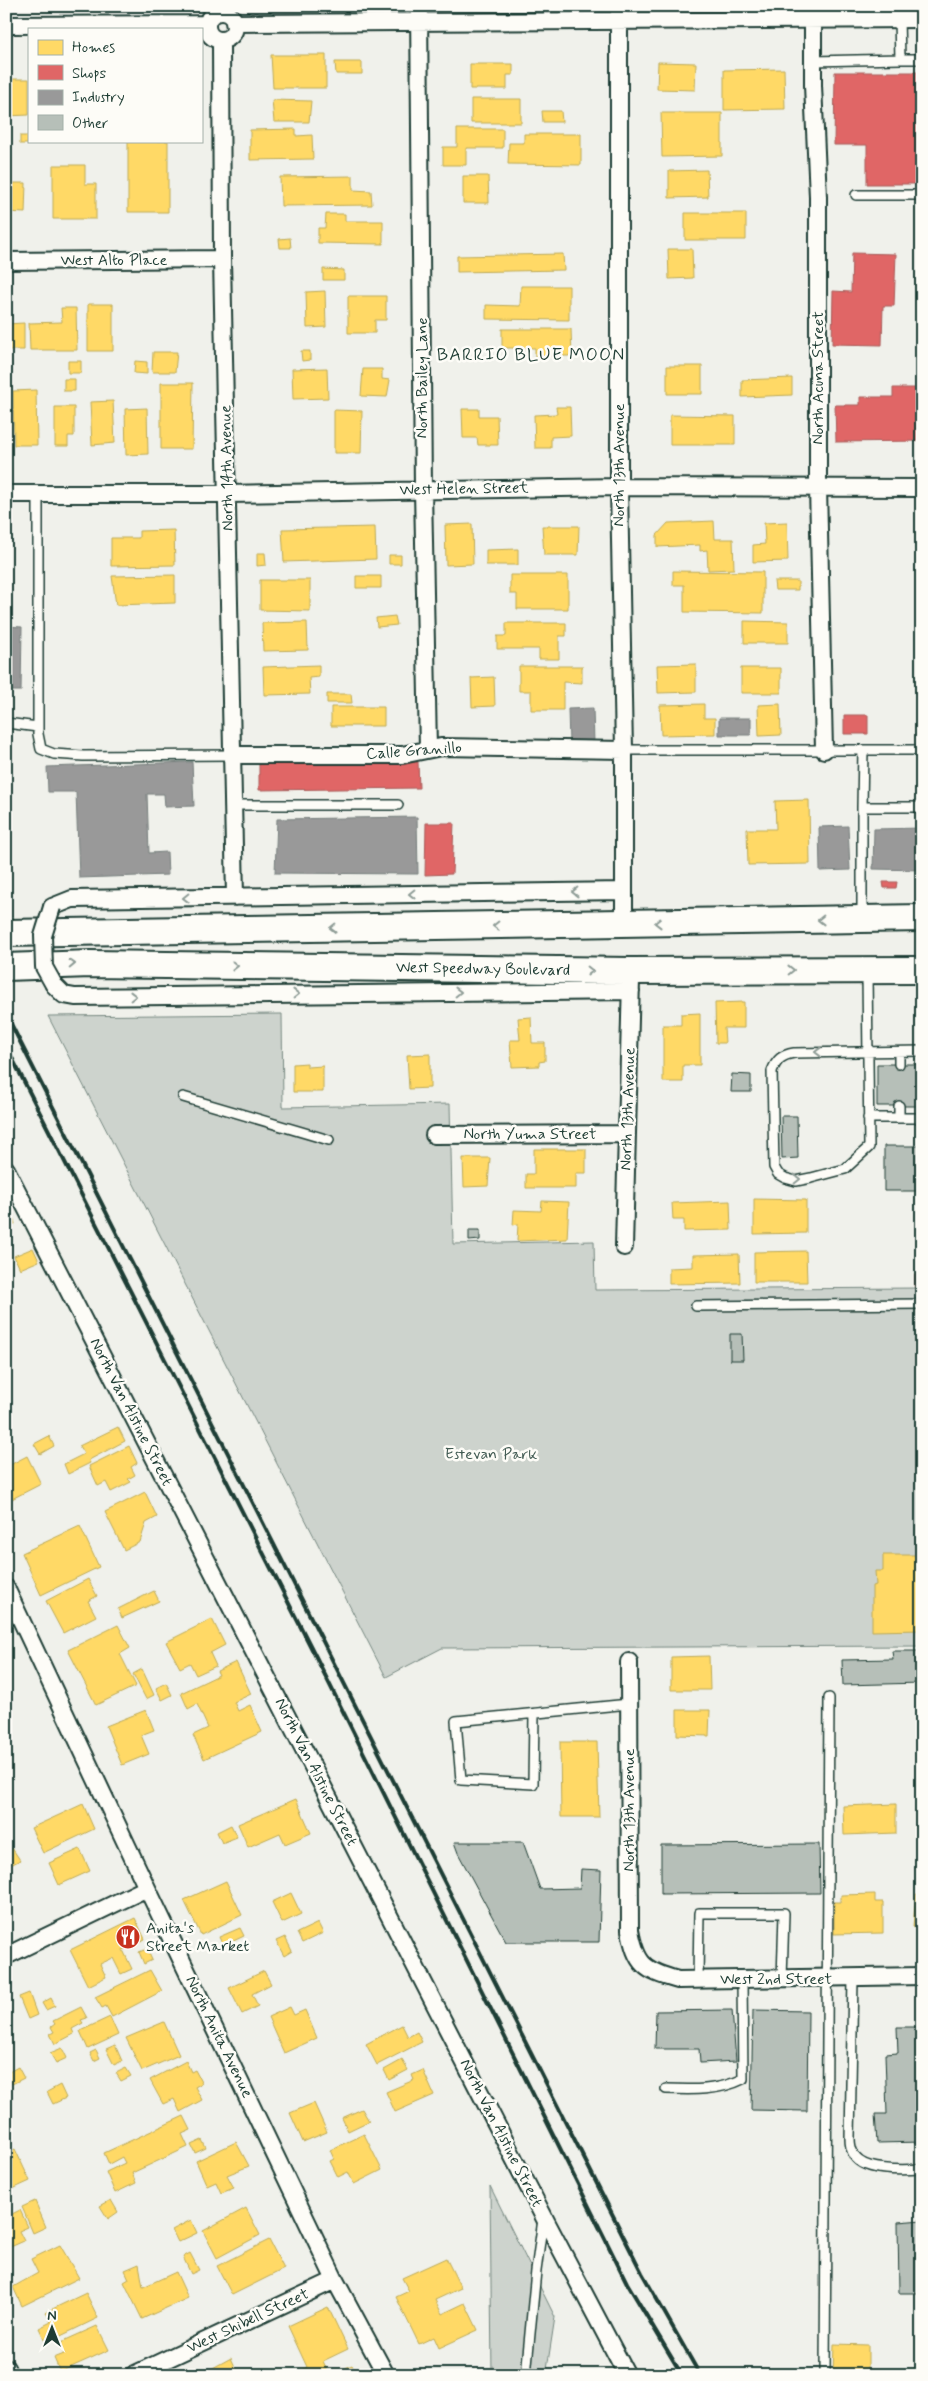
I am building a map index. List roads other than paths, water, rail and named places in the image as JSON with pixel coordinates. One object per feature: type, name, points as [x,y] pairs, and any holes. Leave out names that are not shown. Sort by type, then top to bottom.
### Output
[{"type":"main road","points":[[6,933],[922,918]]},
{"type":"main road","name":"West Speedway Boulevard","points":[[6,967],[90,964],[631,981],[867,969],[922,970]]},
{"type":"street","points":[[222,9],[234,23],[232,34],[221,40],[212,37],[207,24],[212,16],[222,9]]},
{"type":"street","points":[[234,23],[419,13],[813,13],[922,19]]},
{"type":"street","name":"North Bailey Lane","points":[[419,13],[423,490],[428,749]]},
{"type":"street","name":"North 13th Avenue","points":[[619,13],[619,487],[624,750],[624,924]]},
{"type":"street","name":"North Acuna Street","points":[[813,13],[818,197],[818,488],[824,750]]},
{"type":"street","points":[[6,25],[207,24]]},
{"type":"street","name":"North 14th Avenue","points":[[221,40],[222,260],[235,897]]},
{"type":"street","name":"West Alto Place","points":[[6,261],[222,260]]},
{"type":"street","name":"West Helen Street","points":[[6,494],[227,494],[619,487],[922,488]]},
{"type":"street","name":"Calle Granillo","points":[[233,755],[402,755],[440,747],[624,750]]},
{"type":"street","name":"West Speedway Boulevard","points":[[624,891],[72,899],[52,907],[42,936],[44,967],[54,985],[64,995],[75,997],[631,981]]},
{"type":"street","name":"North 13th Avenue","points":[[624,1247],[631,981]]},
{"type":"street","name":"North Yuma Street","points":[[434,1135],[627,1134]]},
{"type":"street","name":"North Van Alstine Street","points":[[6,1169],[627,2375]]},
{"type":"street","name":"North Anita Avenue","points":[[6,1588],[335,2280],[386,2375]]},
{"type":"street","name":"North 13th Avenue","points":[[629,1662],[630,1930],[636,1957]]},
{"type":"street","points":[[6,1956],[147,1888]]},
{"type":"street","name":"West 2nd Street","points":[[636,1957],[642,1964],[661,1975],[678,1980],[853,1979],[922,1976]]},
{"type":"street","name":"West Shibell Street","points":[[133,2375],[335,2280]]},
{"type":"street","points":[[6,2368],[9,2375]]},
{"type":"lane","points":[[900,19],[900,59]]},
{"type":"lane","points":[[813,61],[922,59]]},
{"type":"lane","points":[[856,195],[918,196],[922,198]]},
{"type":"lane","points":[[38,494],[38,727],[41,749],[54,754],[83,756],[233,755]]},
{"type":"lane","points":[[6,723],[38,727]]},
{"type":"lane","points":[[624,750],[922,750]]},
{"type":"lane","points":[[862,920],[863,750]]},
{"type":"lane","points":[[234,805],[398,805]]},
{"type":"lane","points":[[862,807],[922,807]]},
{"type":"lane","points":[[867,969],[867,1052],[869,1147],[845,1169],[796,1181],[778,1174],[774,1167],[772,1071],[776,1061],[783,1055],[794,1053],[867,1052],[899,1052],[922,1051]]},
{"type":"lane","points":[[899,1052],[899,1064]]},
{"type":"lane","points":[[183,1097],[329,1140]]},
{"type":"lane","points":[[900,1106],[900,1118]]},
{"type":"lane","points":[[868,1118],[922,1118]]},
{"type":"lane","points":[[696,1306],[922,1304]]},
{"type":"lane","points":[[825,2375],[829,1698]]},
{"type":"lane","points":[[534,1714],[533,1784],[461,1780],[456,1721],[629,1704]]},
{"type":"lane","points":[[698,1979],[698,1912],[784,1912],[782,1979]]},
{"type":"lane","points":[[666,2090],[698,2090],[729,2086],[743,2079],[742,1979]]},
{"type":"lane","points":[[853,1979],[850,2138],[853,2155],[859,2161],[875,2168],[922,2169]]},
{"type":"lane","points":[[526,2375],[536,2271],[544,2217]]},
{"type":"railway","points":[[6,1014],[642,2273],[700,2375]]},
{"type":"railway","points":[[6,1046],[317,1659],[627,2283],[682,2375]]},
{"type":"place","name":"Anita's Street Market","points":[[128,1937]]},
{"type":"district","name":"BARRIO BLUE MOON","points":[[531,355]]},
{"type":"park label","name":"Estevan Park","points":[[491,1454]]}]
